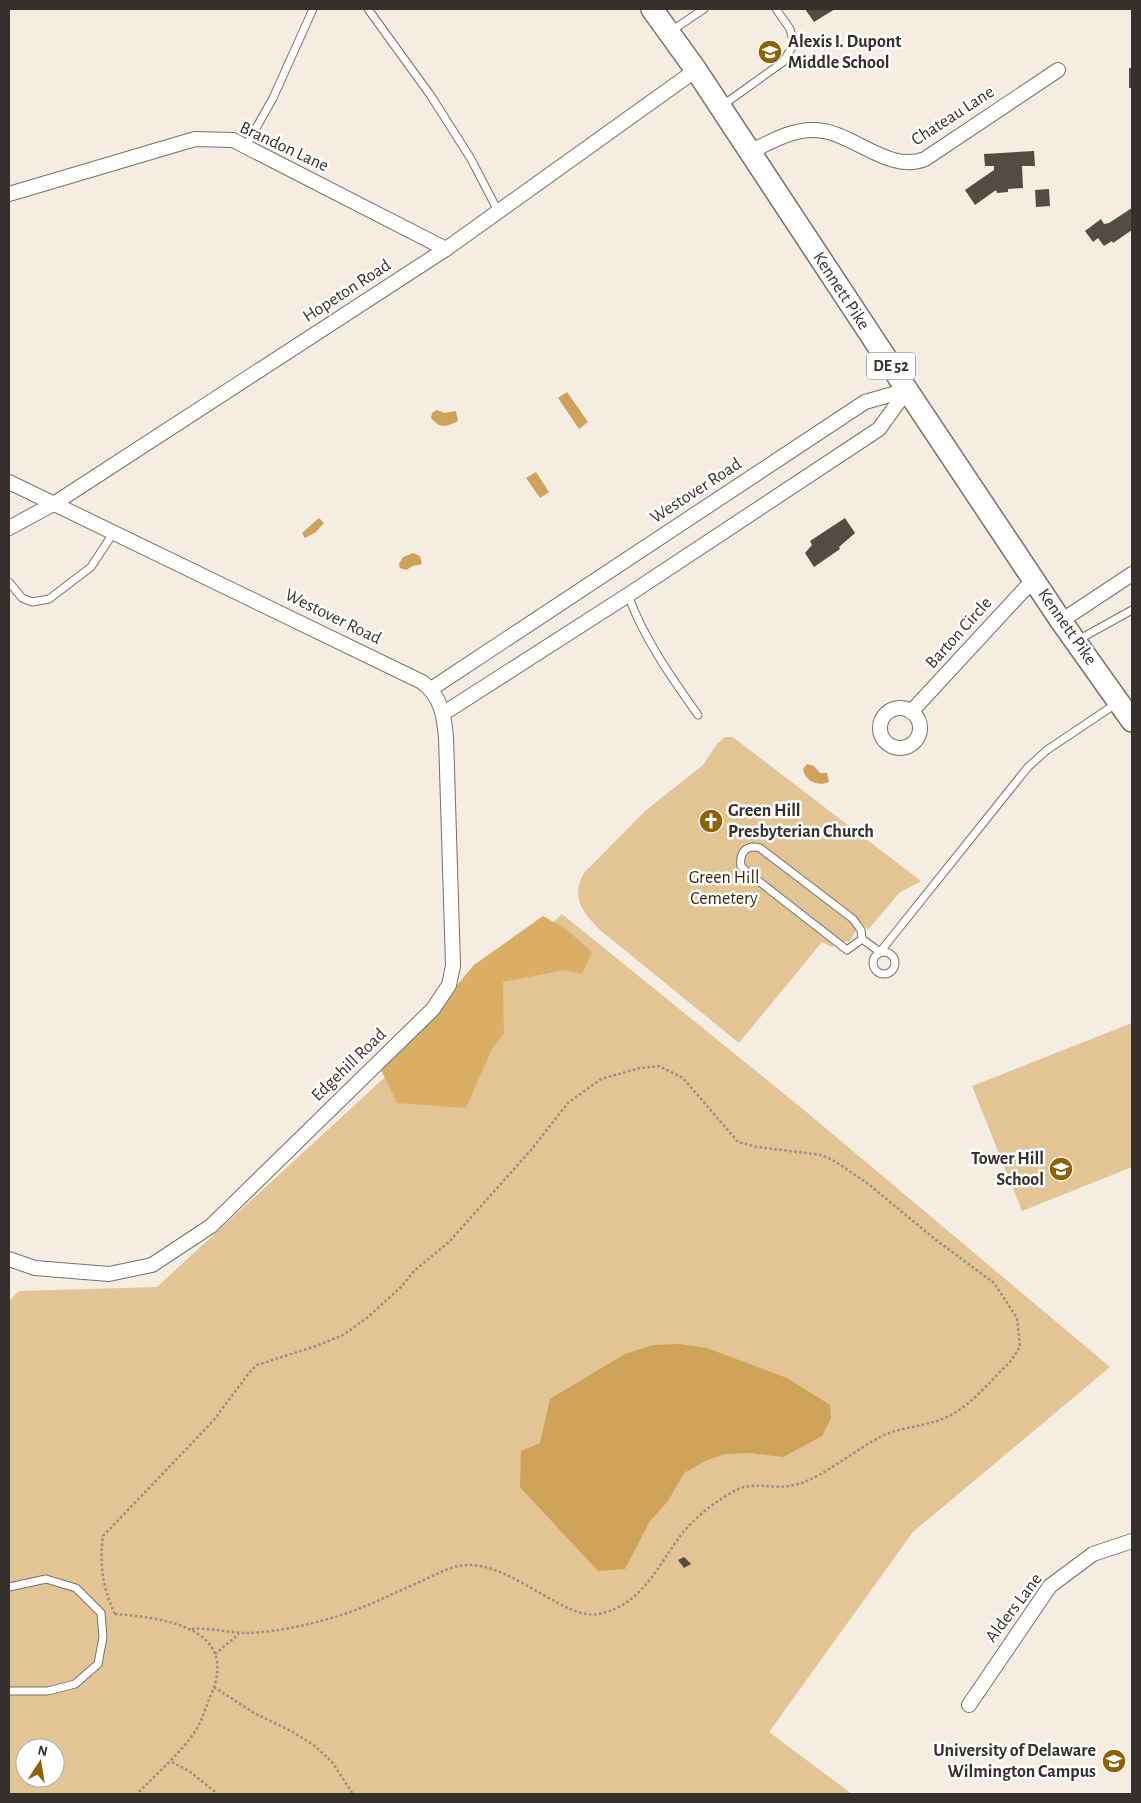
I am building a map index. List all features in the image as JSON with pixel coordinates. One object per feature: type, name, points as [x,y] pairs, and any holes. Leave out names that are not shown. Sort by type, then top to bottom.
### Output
[{"type":"main road","name":"Kennett Pike","points":[[652,9],[696,70],[907,390],[1132,721]]},
{"type":"street","name":"Hopeton Road","points":[[9,528],[55,503],[446,249],[696,70]]},
{"type":"street","name":"Chateau Lane","points":[[750,152],[792,132],[813,130],[835,135],[897,161],[917,162],[925,159],[1058,70]]},
{"type":"street","name":"Brandon Lane","points":[[9,194],[195,139],[233,140],[446,249]]},
{"type":"street","points":[[444,713],[628,595],[879,429],[907,390]]},
{"type":"street","name":"Westover Road","points":[[9,482],[422,682],[431,689],[865,402],[907,390]]},
{"type":"street","points":[[1062,620],[1132,574]]},
{"type":"street","name":"Barton Circle","points":[[911,712],[1034,579]]},
{"type":"street","name":"Edgehill Road","points":[[9,1260],[35,1268],[109,1274],[152,1266],[211,1226],[433,1009],[449,985],[453,966],[444,713],[431,689]]},
{"type":"street","name":"Alders Lane","points":[[970,1705],[1050,1586],[1093,1554],[1132,1541]]},
{"type":"lane","points":[[246,146],[273,98],[313,9]]},
{"type":"lane","points":[[368,9],[441,112],[471,159],[498,211]]},
{"type":"lane","points":[[669,32],[704,9]]},
{"type":"lane","points":[[720,107],[783,62],[794,44],[790,29],[776,9]]},
{"type":"lane","points":[[9,582],[22,598],[32,602],[48,599],[91,567],[114,532]]},
{"type":"lane","points":[[628,595],[636,616],[658,657],[698,715]]},
{"type":"lane","points":[[1076,641],[1132,610]]},
{"type":"lane","points":[[862,939],[846,950],[747,872],[741,866],[742,854],[747,847],[760,848],[853,918],[861,930],[862,939],[880,952],[1028,767],[1048,750],[1120,701]]},
{"type":"lane","points":[[9,1587],[46,1579],[76,1588],[101,1613],[103,1637],[98,1664],[75,1684],[48,1691],[10,1692]]},
{"type":"path","points":[[115,1614],[105,1590],[101,1547],[103,1536],[214,1421],[249,1373],[262,1363],[316,1346],[343,1334],[368,1317],[402,1286],[414,1271],[449,1242],[532,1150],[568,1103],[601,1079],[640,1068],[659,1066],[683,1078],[738,1142],[757,1147],[822,1155],[836,1162],[867,1183],[936,1240],[994,1283],[1017,1318],[1020,1347],[1017,1353],[1010,1362],[958,1411],[946,1418],[905,1427],[882,1436],[801,1483],[776,1487],[745,1484],[712,1505],[695,1520],[682,1534],[655,1575],[626,1604],[597,1614],[586,1614],[558,1602],[515,1577],[484,1565],[467,1564],[445,1569],[370,1605],[345,1614],[269,1630],[240,1633],[202,1628],[191,1629]]},
{"type":"path","points":[[101,1613],[163,1620],[191,1629],[212,1646],[218,1662],[217,1681],[194,1733],[137,1794]]},
{"type":"path","points":[[215,1654],[240,1633]]},
{"type":"path","points":[[214,1687],[254,1713],[315,1746],[332,1762],[353,1794]]},
{"type":"path","points":[[172,1762],[189,1771],[218,1794]]},
{"type":"green space","name":"Green Hill Cemetery","points":[[725,737],[732,737],[738,741],[921,881],[899,893],[868,930],[861,922],[850,941],[843,942],[837,938],[832,947],[822,942],[739,1043],[600,930],[584,911],[578,897],[580,882],[584,873],[645,811],[703,765],[717,744]]},
{"type":"green space","points":[[562,914],[804,1110],[1110,1367],[913,1532],[769,1732],[852,1794],[9,1794],[9,1301],[19,1291],[157,1287]]},
{"type":"green space","points":[[1132,1023],[1132,1167],[1022,1211],[972,1086]]},
{"type":"shaded area","points":[[567,392],[588,422],[579,429],[558,398]]},
{"type":"shaded area","points":[[437,410],[444,413],[456,411],[458,421],[447,426],[437,424],[431,418],[432,413]]},
{"type":"shaded area","points":[[536,472],[549,492],[540,498],[526,478]]},
{"type":"shaded area","points":[[319,518],[324,523],[316,532],[305,538],[302,533]]},
{"type":"shaded area","points":[[413,553],[420,556],[422,564],[406,570],[400,568],[399,564],[403,557]]},
{"type":"shaded area","points":[[807,764],[814,766],[820,773],[827,773],[829,782],[821,784],[809,780],[803,769]]},
{"type":"shaded area","points":[[543,916],[567,930],[592,952],[582,974],[564,970],[503,982],[504,1033],[492,1049],[466,1108],[397,1103],[381,1070],[420,1029],[474,965]]},
{"type":"shaded area","points":[[679,1344],[707,1348],[787,1378],[830,1405],[831,1418],[822,1436],[783,1457],[751,1453],[725,1454],[707,1460],[684,1473],[668,1501],[650,1521],[625,1569],[598,1571],[520,1487],[521,1451],[540,1443],[550,1399],[625,1354],[653,1345]]},
{"type":"building","points":[[805,9],[835,9],[814,22]]},
{"type":"building","points":[[1129,68],[1132,68],[1132,88],[1129,88]]},
{"type":"building","points":[[1034,151],[1035,166],[1022,166],[1023,188],[1008,189],[1008,192],[997,193],[996,190],[975,205],[965,190],[994,170],[994,166],[985,166],[984,154]]},
{"type":"building","points":[[1049,189],[1050,206],[1036,207],[1035,190]]},
{"type":"building","points":[[1132,208],[1132,230],[1113,243],[1112,241],[1104,246],[1098,238],[1093,242],[1085,231],[1101,219],[1104,224],[1109,223]]},
{"type":"building","points":[[845,518],[855,533],[839,547],[840,549],[814,567],[805,553],[812,545],[810,541]]},
{"type":"building","points":[[684,1557],[691,1564],[684,1568],[678,1560]]},
{"type":"place","name":"Alexis I. Dupont Middle School","points":[[770,52]]},
{"type":"place","name":"Green Hill Presbyterian Church","points":[[711,821]]},
{"type":"place","name":"Tower Hill School","points":[[1061,1169]]},
{"type":"place","name":"University of Delaware Wilmington Campus","points":[[1114,1761]]}]
